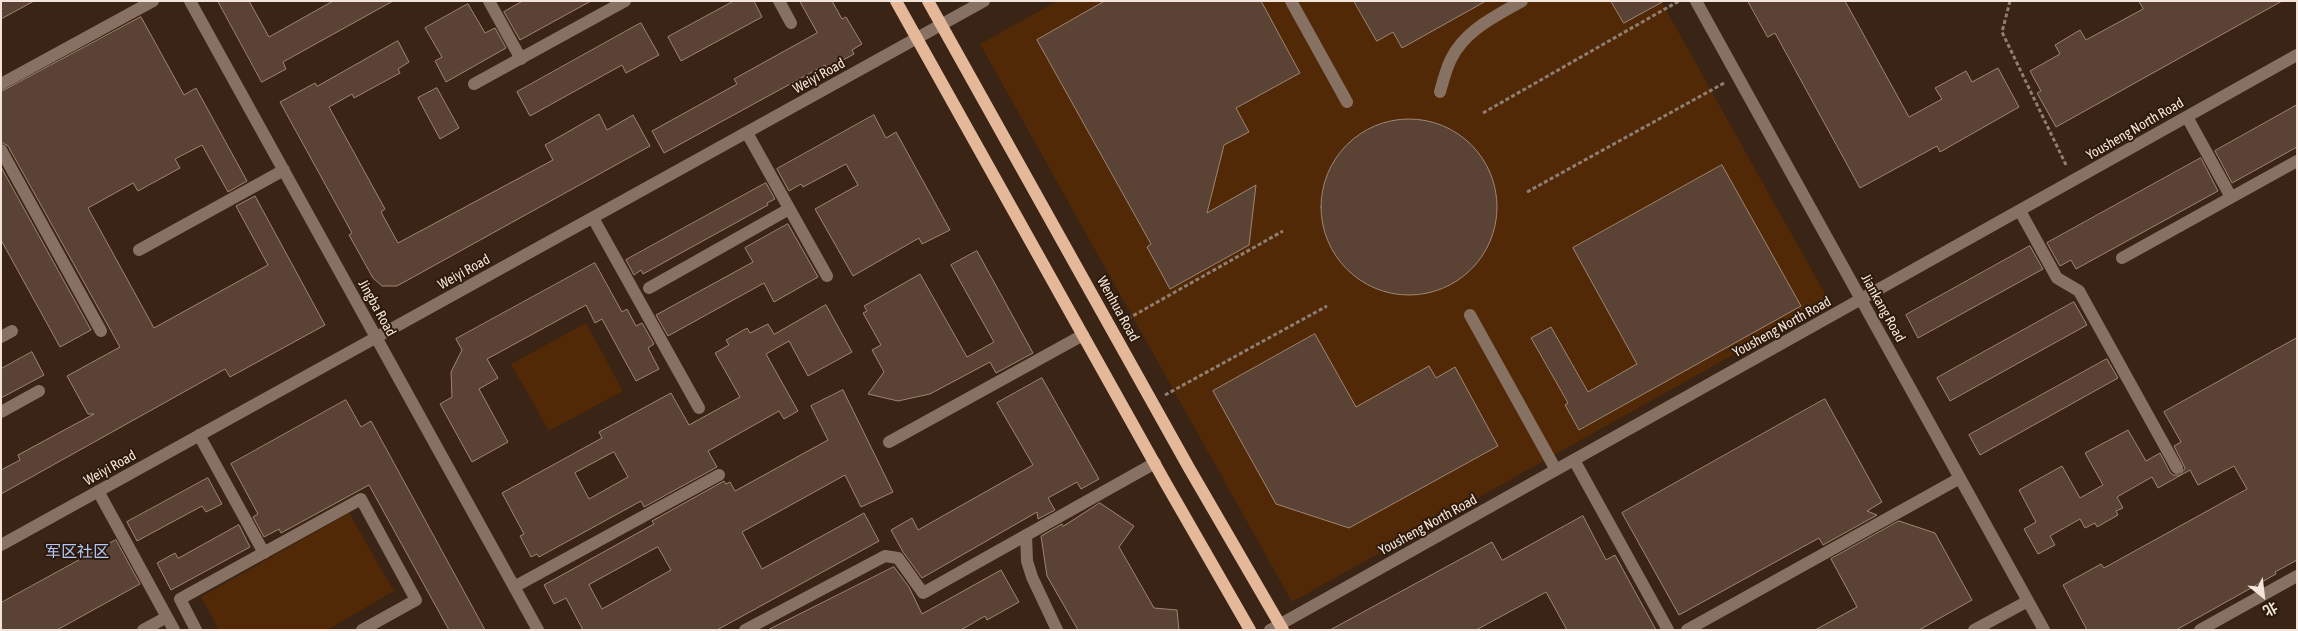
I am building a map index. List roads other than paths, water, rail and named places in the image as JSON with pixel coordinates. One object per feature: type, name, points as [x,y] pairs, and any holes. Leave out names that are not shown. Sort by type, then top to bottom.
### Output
[{"type":"main road","points":[[896,1],[1250,630]]},
{"type":"main road","name":"Wenhua Road","points":[[928,1],[1277,628]]},
{"type":"street","points":[[1,84],[153,1]]},
{"type":"street","name":"Jingba Road","points":[[190,1],[538,630]]},
{"type":"street","points":[[489,1],[521,59]]},
{"type":"street","points":[[474,84],[625,1]]},
{"type":"street","points":[[778,1],[791,23]]},
{"type":"street","name":"Weiyi Road","points":[[1,545],[984,1]]},
{"type":"street","points":[[1291,1],[1347,102]]},
{"type":"street","points":[[1440,92],[1451,58],[1469,34],[1480,25],[1522,1]]},
{"type":"street","name":"Jiankang Road","points":[[1696,1],[2044,630]]},
{"type":"street","name":"Yousheng North Road","points":[[1277,628],[2297,55]]},
{"type":"street","points":[[2187,117],[2231,197]]},
{"type":"street","points":[[747,133],[827,276]]},
{"type":"street","points":[[1,150],[101,331]]},
{"type":"street","points":[[2122,258],[2297,161]]},
{"type":"street","points":[[139,250],[284,170]]},
{"type":"street","points":[[649,288],[789,209]]},
{"type":"street","points":[[2020,211],[2057,278],[2079,291],[2177,468]]},
{"type":"street","points":[[593,218],[699,408]]},
{"type":"street","points":[[1470,315],[1556,470]]},
{"type":"street","points":[[889,442],[1083,335]]},
{"type":"street","points":[[1,412],[39,391]]},
{"type":"street","points":[[199,436],[264,553]]},
{"type":"street","points":[[1574,460],[1668,630]]},
{"type":"street","points":[[745,630],[885,556],[898,558],[923,593],[1155,464]]},
{"type":"street","points":[[514,587],[718,474]]},
{"type":"street","points":[[1686,630],[1960,478]]},
{"type":"street","points":[[98,492],[174,630]]},
{"type":"street","points":[[196,630],[180,599],[361,499],[416,600],[362,630]]},
{"type":"street","points":[[1026,535],[1028,560],[1032,577],[1057,630]]},
{"type":"street","points":[[2200,630],[2297,576]]},
{"type":"street","points":[[1974,630],[2028,600]]},
{"type":"street","points":[[143,630],[166,617]]},
{"type":"district","name":"军区社区","points":[[77,552]]}]
